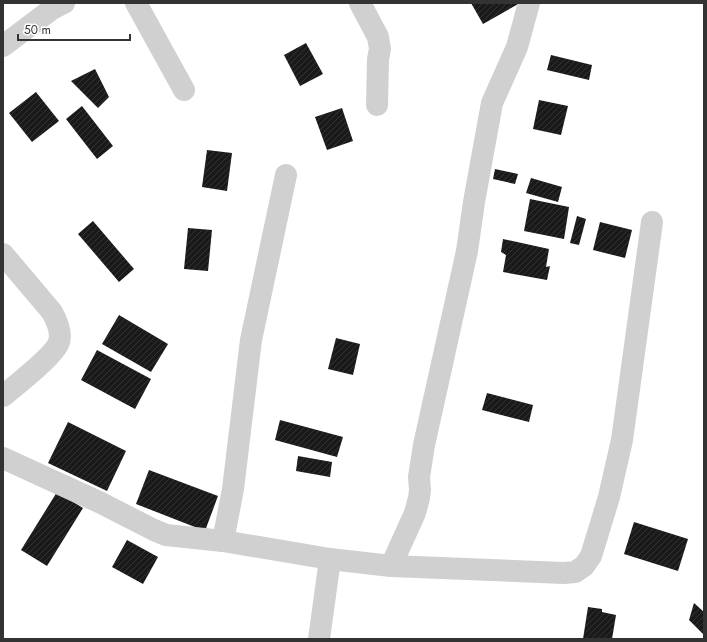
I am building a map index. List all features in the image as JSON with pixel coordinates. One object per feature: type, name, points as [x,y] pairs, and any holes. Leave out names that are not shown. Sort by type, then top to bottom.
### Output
[{"type":"street","points":[[3,46],[52,9],[64,3]]},
{"type":"street","points":[[136,3],[184,90]]},
{"type":"street","points":[[360,3],[378,37],[380,49],[378,59],[377,105]]},
{"type":"street","points":[[391,566],[415,513],[419,498],[419,477],[424,445],[467,251],[474,202],[492,103],[517,47],[529,3]]},
{"type":"street","points":[[223,542],[233,489],[251,340],[286,175]]},
{"type":"street","points":[[3,458],[99,502],[166,535],[223,542],[330,559],[391,566],[564,573],[575,572],[584,566],[591,556],[609,497],[622,440],[652,222]]},
{"type":"street","points":[[3,254],[52,312],[57,321],[60,332],[59,343],[49,356],[3,396]]},
{"type":"street","points":[[319,639],[330,559]]},
{"type":"building","points":[[471,3],[520,3],[483,24]]},
{"type":"building","points":[[306,43],[323,74],[300,86],[284,55]]},
{"type":"building","points":[[551,55],[592,65],[589,80],[547,70]]},
{"type":"building","points":[[95,69],[109,97],[98,108],[71,81]]},
{"type":"building","points":[[36,92],[59,121],[32,142],[9,113]]},
{"type":"building","points":[[539,100],[568,106],[561,135],[533,129]]},
{"type":"building","points":[[82,106],[113,146],[97,159],[66,119]]},
{"type":"building","points":[[342,108],[353,141],[327,150],[315,117]]},
{"type":"building","points":[[207,150],[232,153],[227,191],[202,187]]},
{"type":"building","points":[[495,169],[518,174],[515,184],[493,179]]},
{"type":"building","points":[[531,178],[562,187],[558,202],[526,193]]},
{"type":"building","points":[[530,199],[569,207],[564,239],[524,231]]},
{"type":"building","points":[[577,216],[586,219],[579,245],[570,243]]},
{"type":"building","points":[[93,221],[134,269],[119,282],[78,234]]},
{"type":"building","points":[[600,222],[632,230],[625,258],[593,250]]},
{"type":"building","points":[[188,228],[212,230],[208,271],[184,269]]},
{"type":"building","points":[[503,239],[549,249],[546,267],[550,266],[547,280],[503,272],[506,255],[501,252]]},
{"type":"building","points":[[119,315],[168,344],[151,372],[102,344]]},
{"type":"building","points":[[336,338],[360,344],[353,375],[328,369]]},
{"type":"building","points":[[97,350],[151,379],[135,409],[81,380]]},
{"type":"building","points":[[487,393],[533,405],[529,422],[482,410]]},
{"type":"building","points":[[280,420],[343,437],[337,457],[275,440]]},
{"type":"building","points":[[68,422],[126,451],[107,491],[48,463]]},
{"type":"building","points":[[298,456],[332,462],[330,477],[296,471]]},
{"type":"building","points":[[149,470],[218,496],[205,531],[136,504]]},
{"type":"building","points":[[57,492],[83,508],[47,566],[21,550]]},
{"type":"building","points":[[634,522],[688,539],[678,571],[624,554]]},
{"type":"building","points":[[127,540],[158,557],[143,584],[112,567]]},
{"type":"building","points":[[694,603],[704,612],[704,635],[689,620]]},
{"type":"building","points":[[588,607],[602,609],[602,612],[616,615],[612,639],[583,639]]}]
